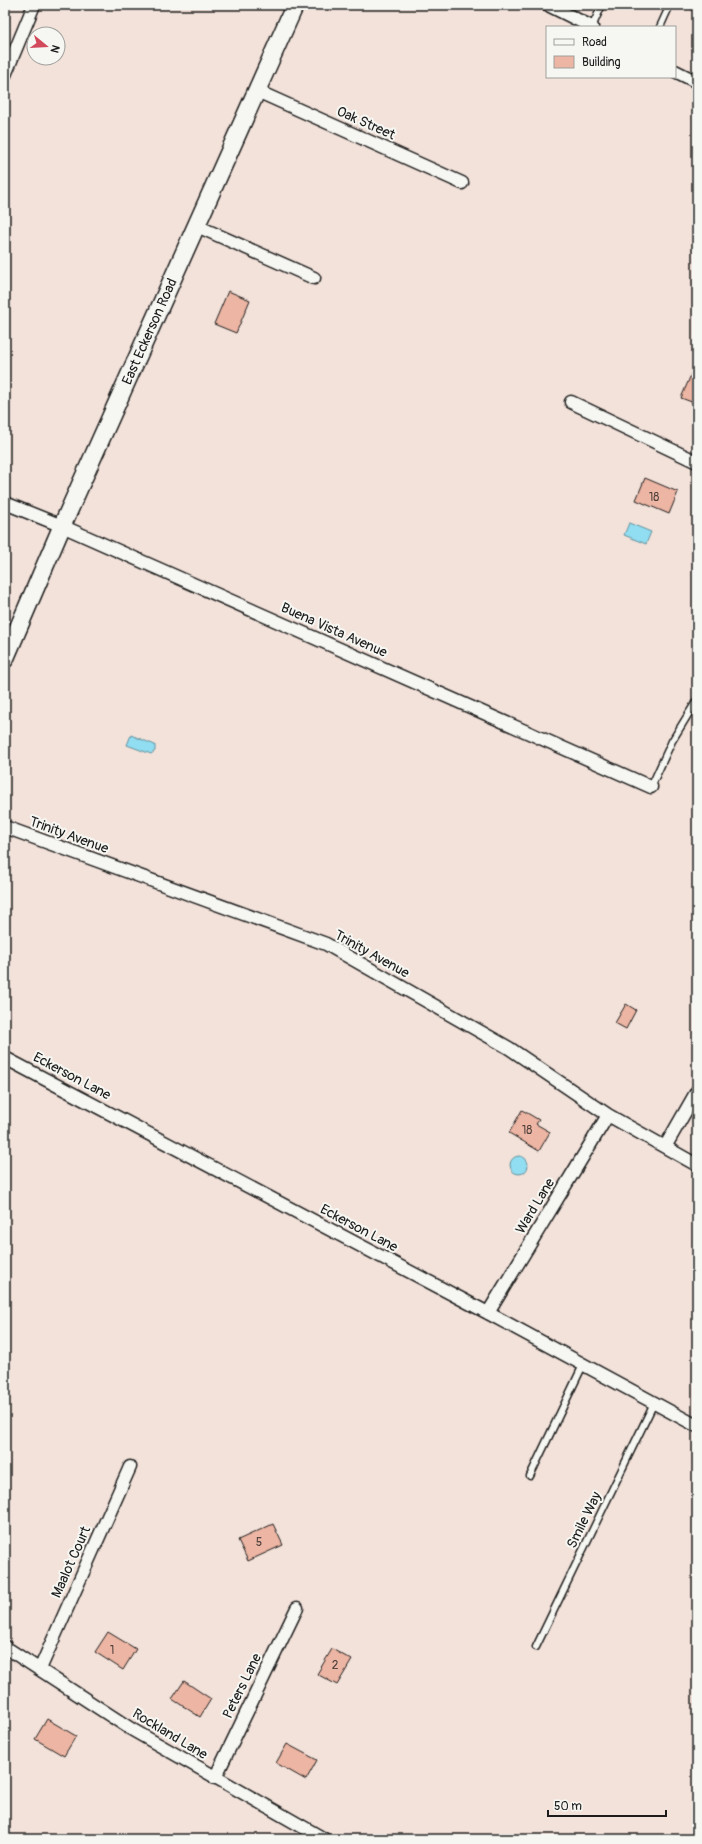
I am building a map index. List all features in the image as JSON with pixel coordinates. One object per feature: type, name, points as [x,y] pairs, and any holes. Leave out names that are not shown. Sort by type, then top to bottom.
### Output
[{"type":"street","points":[[5,75],[34,5]]},
{"type":"street","name":"East Eckerson Road","points":[[5,658],[62,526],[295,5]]},
{"type":"street","points":[[548,5],[590,26]]},
{"type":"street","points":[[676,72],[697,82]]},
{"type":"street","name":"Oak Street","points":[[257,91],[462,183]]},
{"type":"street","points":[[197,226],[314,278]]},
{"type":"street","points":[[571,402],[697,462]]},
{"type":"street","name":"Buena Vista Avenue","points":[[5,503],[62,526],[651,787]]},
{"type":"street","name":"Trinity Avenue","points":[[5,827],[326,944],[509,1048],[608,1115],[697,1165]]},
{"type":"street","name":"Eckerson Lane","points":[[5,1058],[488,1313],[697,1426]]},
{"type":"street","points":[[665,1147],[697,1091]]},
{"type":"street","name":"Ward Lane","points":[[488,1313],[608,1115]]},
{"type":"street","name":"Maalot Court","points":[[40,1669],[130,1467]]},
{"type":"street","name":"Peters Lane","points":[[215,1778],[297,1608]]},
{"type":"street","name":"Rockland Lane","points":[[5,1646],[131,1729],[324,1839]]},
{"type":"lane","points":[[592,26],[602,5]]},
{"type":"lane","points":[[660,26],[670,5]]},
{"type":"lane","points":[[651,787],[672,741],[697,700]]},
{"type":"lane","points":[[530,1476],[584,1365]]},
{"type":"lane","name":"Smile Way","points":[[536,1648],[654,1403]]},
{"type":"water","points":[[629,523],[651,532],[646,544],[624,535]]},
{"type":"water","points":[[131,735],[155,745],[155,751],[151,754],[127,745]]},
{"type":"water","points":[[519,1156],[525,1159],[528,1165],[525,1171],[519,1174],[513,1171],[510,1165],[513,1159]]},
{"type":"building","points":[[228,291],[250,300],[236,333],[214,324]]},
{"type":"building","points":[[697,361],[697,404],[681,398]]},
{"type":"building","points":[[645,478],[678,492],[669,514],[636,500]]},
{"type":"building","points":[[626,1004],[636,1010],[626,1029],[615,1023]]},
{"type":"building","points":[[522,1110],[539,1120],[536,1124],[550,1132],[539,1151],[509,1133]]},
{"type":"building","points":[[273,1524],[283,1545],[248,1561],[238,1540]]},
{"type":"building","points":[[108,1632],[136,1649],[123,1670],[95,1652]]},
{"type":"building","points":[[332,1649],[352,1660],[337,1685],[317,1674]]},
{"type":"building","points":[[184,1681],[211,1699],[200,1717],[172,1699]]},
{"type":"building","points":[[47,1719],[76,1736],[64,1756],[35,1739]]},
{"type":"building","points":[[287,1744],[317,1760],[306,1780],[276,1763]]}]
